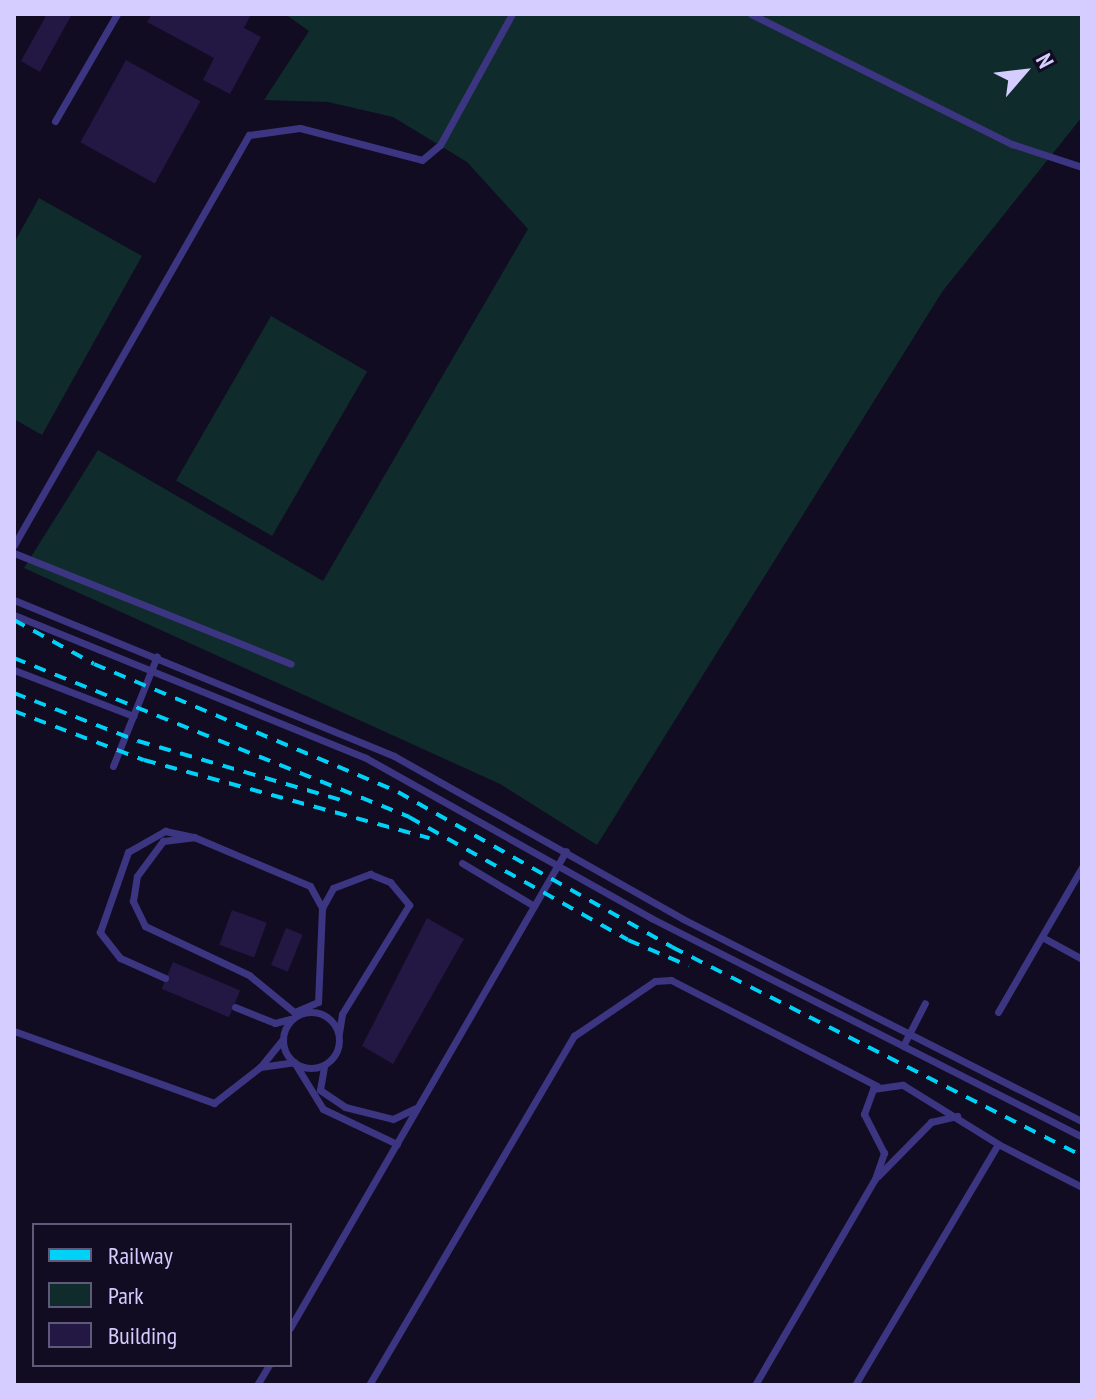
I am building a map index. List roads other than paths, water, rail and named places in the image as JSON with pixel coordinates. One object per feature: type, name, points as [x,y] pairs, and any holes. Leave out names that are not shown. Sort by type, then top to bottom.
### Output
[{"type":"lane","points":[[55,121],[117,14]]},
{"type":"lane","points":[[14,545],[249,135],[300,128],[422,160],[440,145],[512,14]]},
{"type":"lane","points":[[751,14],[1012,144],[1079,165]]},
{"type":"lane","points":[[14,553],[291,664]]},
{"type":"lane","points":[[14,600],[350,735],[909,1033],[1082,1121]]},
{"type":"lane","points":[[14,615],[366,758],[903,1046],[1082,1137]]},
{"type":"lane","points":[[113,766],[157,656]]},
{"type":"lane","points":[[14,670],[133,716]]},
{"type":"lane","points":[[165,978],[111,952],[100,923],[134,845],[165,831],[194,837],[303,880],[322,908]]},
{"type":"lane","points":[[194,837],[170,838],[152,851],[134,884],[140,918],[158,937],[249,975],[300,1014]]},
{"type":"lane","points":[[292,1325],[566,851]]},
{"type":"lane","points":[[462,863],[534,906]]},
{"type":"lane","points":[[998,1012],[1082,867]]},
{"type":"lane","points":[[14,1031],[214,1103],[260,1067],[300,1014],[320,996],[322,908],[333,888],[370,874],[390,882],[409,905],[342,1014],[330,1061],[318,1085],[345,1107],[393,1119],[423,1101]]},
{"type":"lane","points":[[1042,937],[1082,959]]},
{"type":"lane","points":[[369,1385],[574,1036],[655,981],[671,980],[877,1086],[895,1082],[959,1117],[998,1144],[1082,1187]]},
{"type":"lane","points":[[903,1046],[925,1003]]},
{"type":"lane","points":[[235,1007],[275,1023],[300,1014],[329,1018],[339,1034]]},
{"type":"lane","points":[[283,1039],[323,1109],[397,1144]]},
{"type":"lane","points":[[260,1067],[294,1062],[312,1068],[330,1061]]},
{"type":"lane","points":[[755,1385],[875,1179],[884,1153],[863,1107],[877,1086]]},
{"type":"lane","points":[[875,1179],[931,1122],[959,1117]]},
{"type":"lane","points":[[855,1385],[998,1144]]},
{"type":"lane","points":[[257,1385],[268,1367]]},
{"type":"railway","points":[[14,620],[94,664],[398,792],[672,947],[1082,1156]]},
{"type":"railway","points":[[14,658],[409,817],[628,940],[689,966]]},
{"type":"railway","points":[[14,693],[138,741],[348,802]]},
{"type":"railway","points":[[14,711],[144,760],[430,838]]}]
